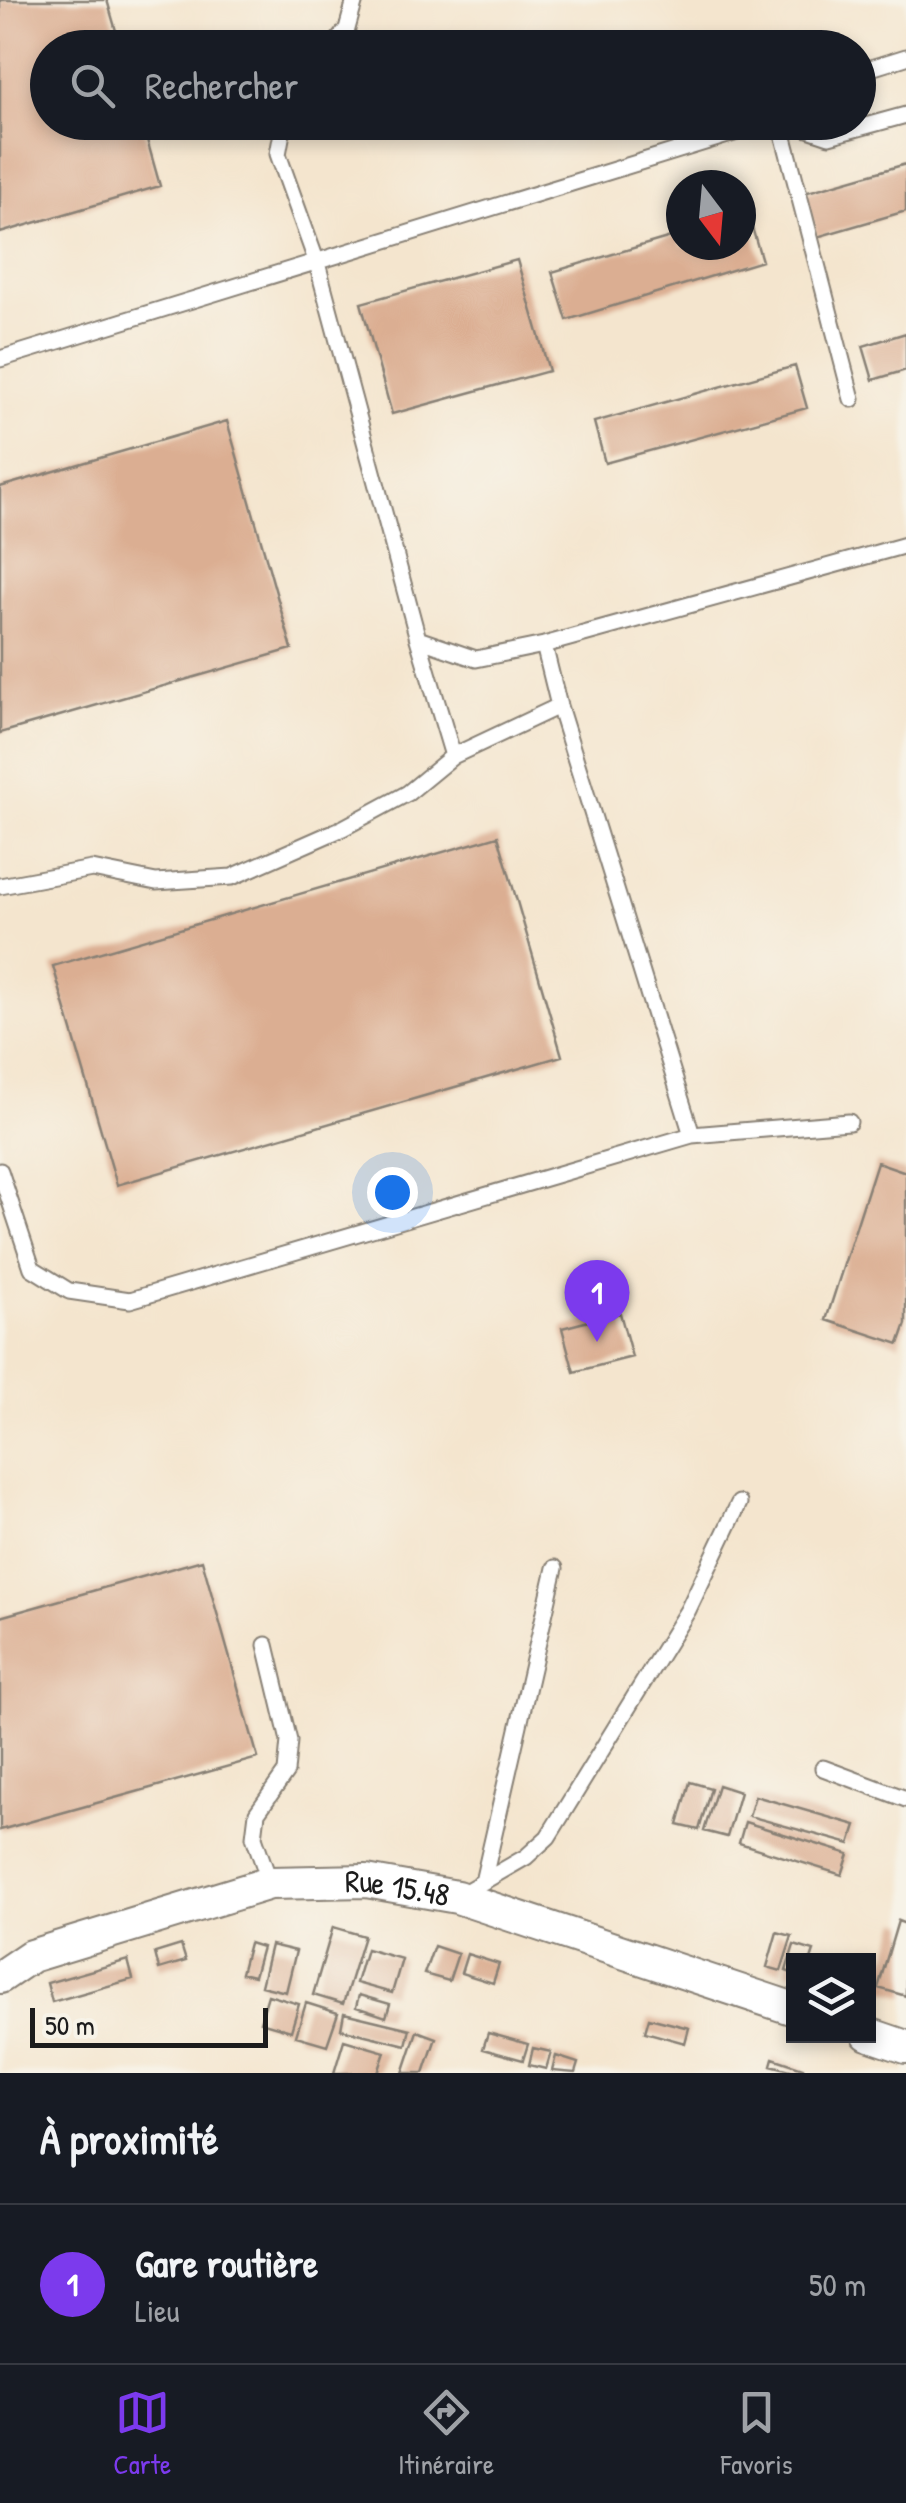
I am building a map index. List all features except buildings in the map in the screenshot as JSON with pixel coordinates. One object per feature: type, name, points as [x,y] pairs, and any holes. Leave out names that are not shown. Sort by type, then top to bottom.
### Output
[{"type":"street","name":"Rue 15.48","points":[[0,1978],[31,1956],[270,1883],[366,1881],[470,1890],[786,2006]]},
{"type":"street","points":[[876,2037],[906,2047]]},
{"type":"lane","points":[[346,30],[356,0]]},
{"type":"lane","points":[[876,66],[906,57]]},
{"type":"lane","points":[[876,123],[906,115]]},
{"type":"lane","points":[[281,140],[278,154],[318,263],[418,638],[454,756]]},
{"type":"lane","points":[[0,359],[712,140]]},
{"type":"lane","points":[[785,140],[852,398]]},
{"type":"lane","points":[[418,638],[476,659],[544,646],[906,545]]},
{"type":"lane","points":[[544,646],[559,706],[692,1135]]},
{"type":"lane","points":[[0,886],[92,868],[156,882],[232,877],[344,828],[408,793],[454,756],[559,706]]},
{"type":"lane","points":[[0,1171],[32,1268],[69,1290],[130,1300],[692,1135],[849,1122]]},
{"type":"lane","points":[[470,1890],[526,1856],[548,1836],[688,1610],[739,1503]]},
{"type":"lane","points":[[470,1890],[556,1568]]},
{"type":"lane","points":[[266,1646],[289,1741],[286,1772],[256,1813],[254,1837],[270,1883]]},
{"type":"lane","points":[[823,1768],[906,1799]]},
{"type":"place","name":"Gare routière","points":[[597,1342]]}]
